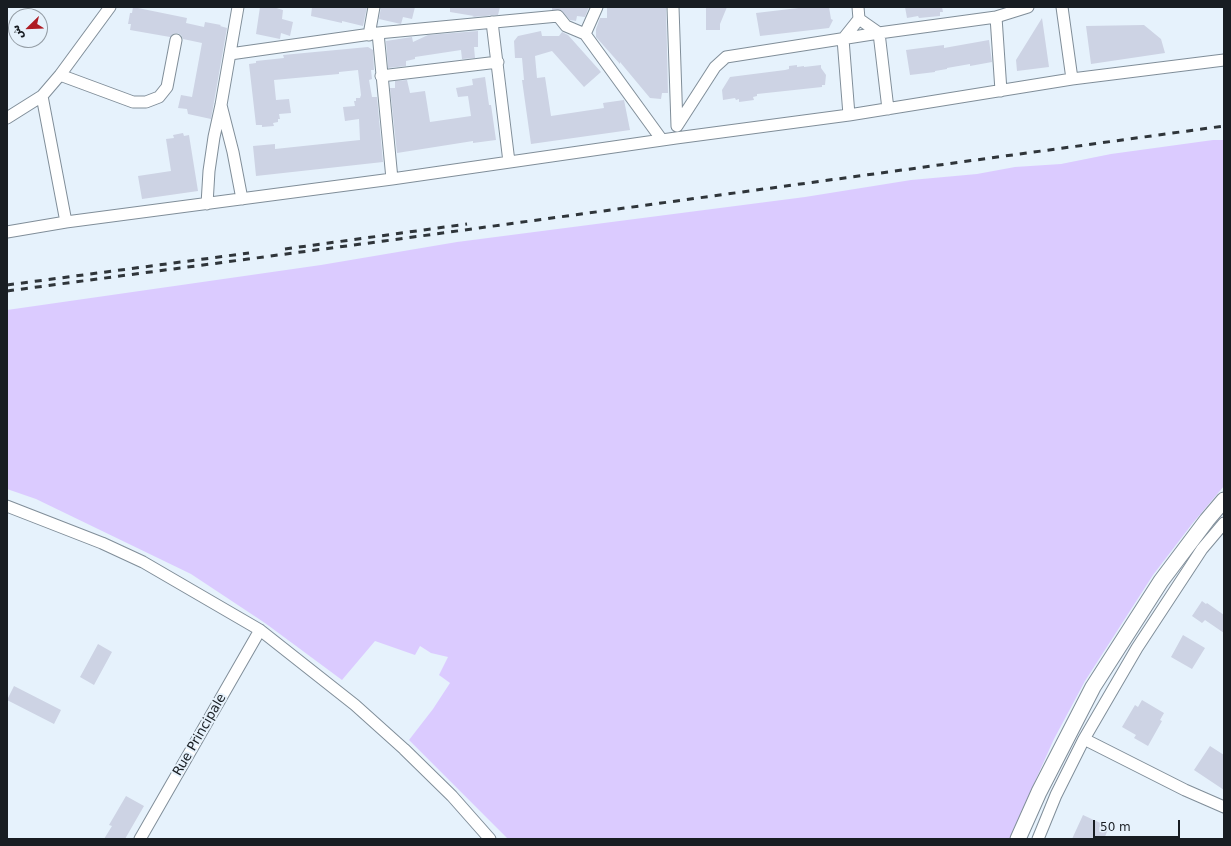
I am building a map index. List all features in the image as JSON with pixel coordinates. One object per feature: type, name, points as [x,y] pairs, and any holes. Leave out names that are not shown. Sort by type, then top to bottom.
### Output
[{"type":"street","points":[[7,118],[42,96],[60,75],[110,7]]},
{"type":"street","points":[[207,204],[211,154],[238,7]]},
{"type":"street","points":[[374,7],[373,34],[381,76],[392,179]]},
{"type":"street","points":[[585,34],[597,7]]},
{"type":"street","points":[[673,7],[677,126],[676,138]]},
{"type":"street","points":[[849,115],[843,39],[859,19],[858,7]]},
{"type":"street","points":[[677,126],[715,67],[726,57],[879,33],[996,17],[1028,7]]},
{"type":"street","points":[[1062,7],[1072,79]]},
{"type":"street","points":[[230,54],[373,34],[558,16],[566,26],[585,34],[662,140]]},
{"type":"street","points":[[996,17],[1001,91]]},
{"type":"street","points":[[859,19],[879,33],[888,109]]},
{"type":"street","points":[[492,22],[509,162]]},
{"type":"street","points":[[60,75],[133,102],[146,102],[159,97],[167,87],[176,40]]},
{"type":"street","points":[[7,232],[66,222],[392,179],[676,138],[849,115],[1072,79],[1224,60]]},
{"type":"street","points":[[381,76],[498,62]]},
{"type":"street","points":[[42,96],[66,222]]},
{"type":"street","points":[[221,105],[233,152],[242,199]]},
{"type":"street","points":[[1018,839],[1039,792],[1093,688],[1161,581],[1206,520],[1224,500]]},
{"type":"street","points":[[7,506],[102,543],[143,562],[260,630],[355,705],[404,749],[452,796],[490,839]]},
{"type":"street","points":[[1038,839],[1056,795],[1084,739],[1137,648],[1202,549],[1224,523]]},
{"type":"street","name":"Rue Principale","points":[[140,839],[260,630]]},
{"type":"street","points":[[1084,739],[1185,790],[1224,807]]},
{"type":"shaded area","points":[[1213,140],[1224,140],[1224,486],[1192,524],[1153,575],[1085,681],[1054,739],[1009,839],[508,839],[409,740],[433,709],[450,683],[439,675],[448,657],[431,653],[420,646],[415,655],[375,641],[342,680],[265,623],[191,574],[36,499],[7,489],[7,310],[321,265],[457,242],[805,197],[911,180],[977,174],[1015,167],[1061,164],[1111,154]]},
{"type":"building","points":[[133,7],[187,18],[186,23],[204,27],[205,22],[221,25],[220,26],[227,28],[211,119],[188,114],[187,109],[178,108],[181,95],[192,97],[202,43],[183,39],[181,35],[177,33],[170,37],[130,30],[131,24],[128,24]]},
{"type":"building","points":[[260,7],[273,7],[283,10],[282,19],[293,22],[290,36],[281,33],[280,39],[256,34]]},
{"type":"building","points":[[312,7],[367,7],[363,26],[311,16]]},
{"type":"building","points":[[381,7],[415,7],[412,19],[403,17],[401,24],[379,19]]},
{"type":"building","points":[[450,7],[500,7],[498,15],[472,17],[474,16],[450,12]]},
{"type":"building","points":[[552,7],[589,7],[585,17],[577,16],[576,21],[570,20],[561,10],[552,10]]},
{"type":"building","points":[[607,7],[666,7],[668,93],[662,93],[661,99],[650,98],[620,62],[620,64],[596,37],[596,29],[600,18],[607,18]]},
{"type":"building","points":[[706,7],[727,7],[720,24],[720,30],[706,30]]},
{"type":"building","points":[[807,7],[829,7],[831,19],[833,20],[829,28],[760,36],[756,13]]},
{"type":"building","points":[[905,7],[942,7],[943,12],[940,12],[940,16],[919,18],[918,16],[907,18]]},
{"type":"building","points":[[1042,18],[1049,67],[1017,71],[1016,60]]},
{"type":"building","points":[[1144,25],[1161,39],[1165,53],[1091,64],[1086,26]]},
{"type":"building","points":[[478,31],[478,47],[474,47],[475,58],[462,59],[461,50],[415,57],[415,59],[406,61],[406,66],[388,68],[386,41],[412,37],[413,42],[428,35]]},
{"type":"building","points":[[541,31],[542,36],[559,36],[562,32],[568,35],[601,72],[584,87],[552,51],[535,56],[537,78],[545,77],[551,116],[604,108],[603,103],[624,100],[630,130],[531,144],[522,80],[524,80],[522,58],[515,58],[514,41],[518,36]]},
{"type":"building","points":[[989,40],[992,62],[970,66],[970,64],[947,68],[935,72],[910,75],[906,50],[944,45],[944,48]]},
{"type":"building","points":[[368,47],[373,50],[374,70],[371,70],[372,79],[369,80],[372,97],[377,97],[383,162],[256,176],[253,146],[275,144],[275,149],[360,140],[359,119],[345,121],[343,107],[355,106],[354,101],[356,101],[356,98],[360,98],[361,95],[358,70],[339,72],[339,74],[274,80],[276,100],[289,99],[291,113],[279,114],[280,119],[278,119],[278,122],[273,123],[274,126],[262,127],[262,125],[256,125],[249,64],[256,63],[256,61],[284,58],[283,55]]},
{"type":"building","points":[[797,65],[797,67],[804,67],[821,65],[821,68],[826,75],[825,85],[822,85],[822,87],[757,94],[757,96],[753,97],[754,100],[739,102],[739,99],[736,100],[735,98],[723,100],[722,90],[730,77],[785,70],[789,69],[789,66]]},
{"type":"building","points":[[485,77],[496,140],[473,143],[473,141],[397,153],[390,88],[395,88],[395,81],[407,80],[410,93],[425,91],[430,122],[471,116],[468,96],[458,97],[456,88],[473,85],[472,79]]},
{"type":"building","points":[[183,133],[184,136],[189,135],[198,191],[142,199],[138,176],[171,171],[166,139],[174,138],[173,135]]},
{"type":"building","points":[[1202,601],[1224,615],[1224,633],[1205,620],[1202,623],[1192,616]]},
{"type":"building","points":[[1183,635],[1205,648],[1192,669],[1171,657]]},
{"type":"building","points":[[98,644],[112,652],[94,685],[80,677]]},
{"type":"building","points":[[14,686],[61,710],[54,724],[7,700]]},
{"type":"building","points":[[1142,700],[1164,713],[1160,720],[1162,721],[1148,746],[1134,738],[1136,735],[1122,727],[1135,705],[1138,707]]},
{"type":"building","points":[[1210,746],[1224,755],[1224,790],[1194,770]]},
{"type":"building","points":[[126,796],[144,806],[125,839],[104,839],[112,826],[109,825]]},
{"type":"building","points":[[1083,815],[1109,827],[1104,839],[1072,839]]},
{"type":"railway","points":[[7,291],[1224,126]]},
{"type":"railway","points":[[285,249],[467,224]]},
{"type":"railway","points":[[7,285],[249,253]]}]
